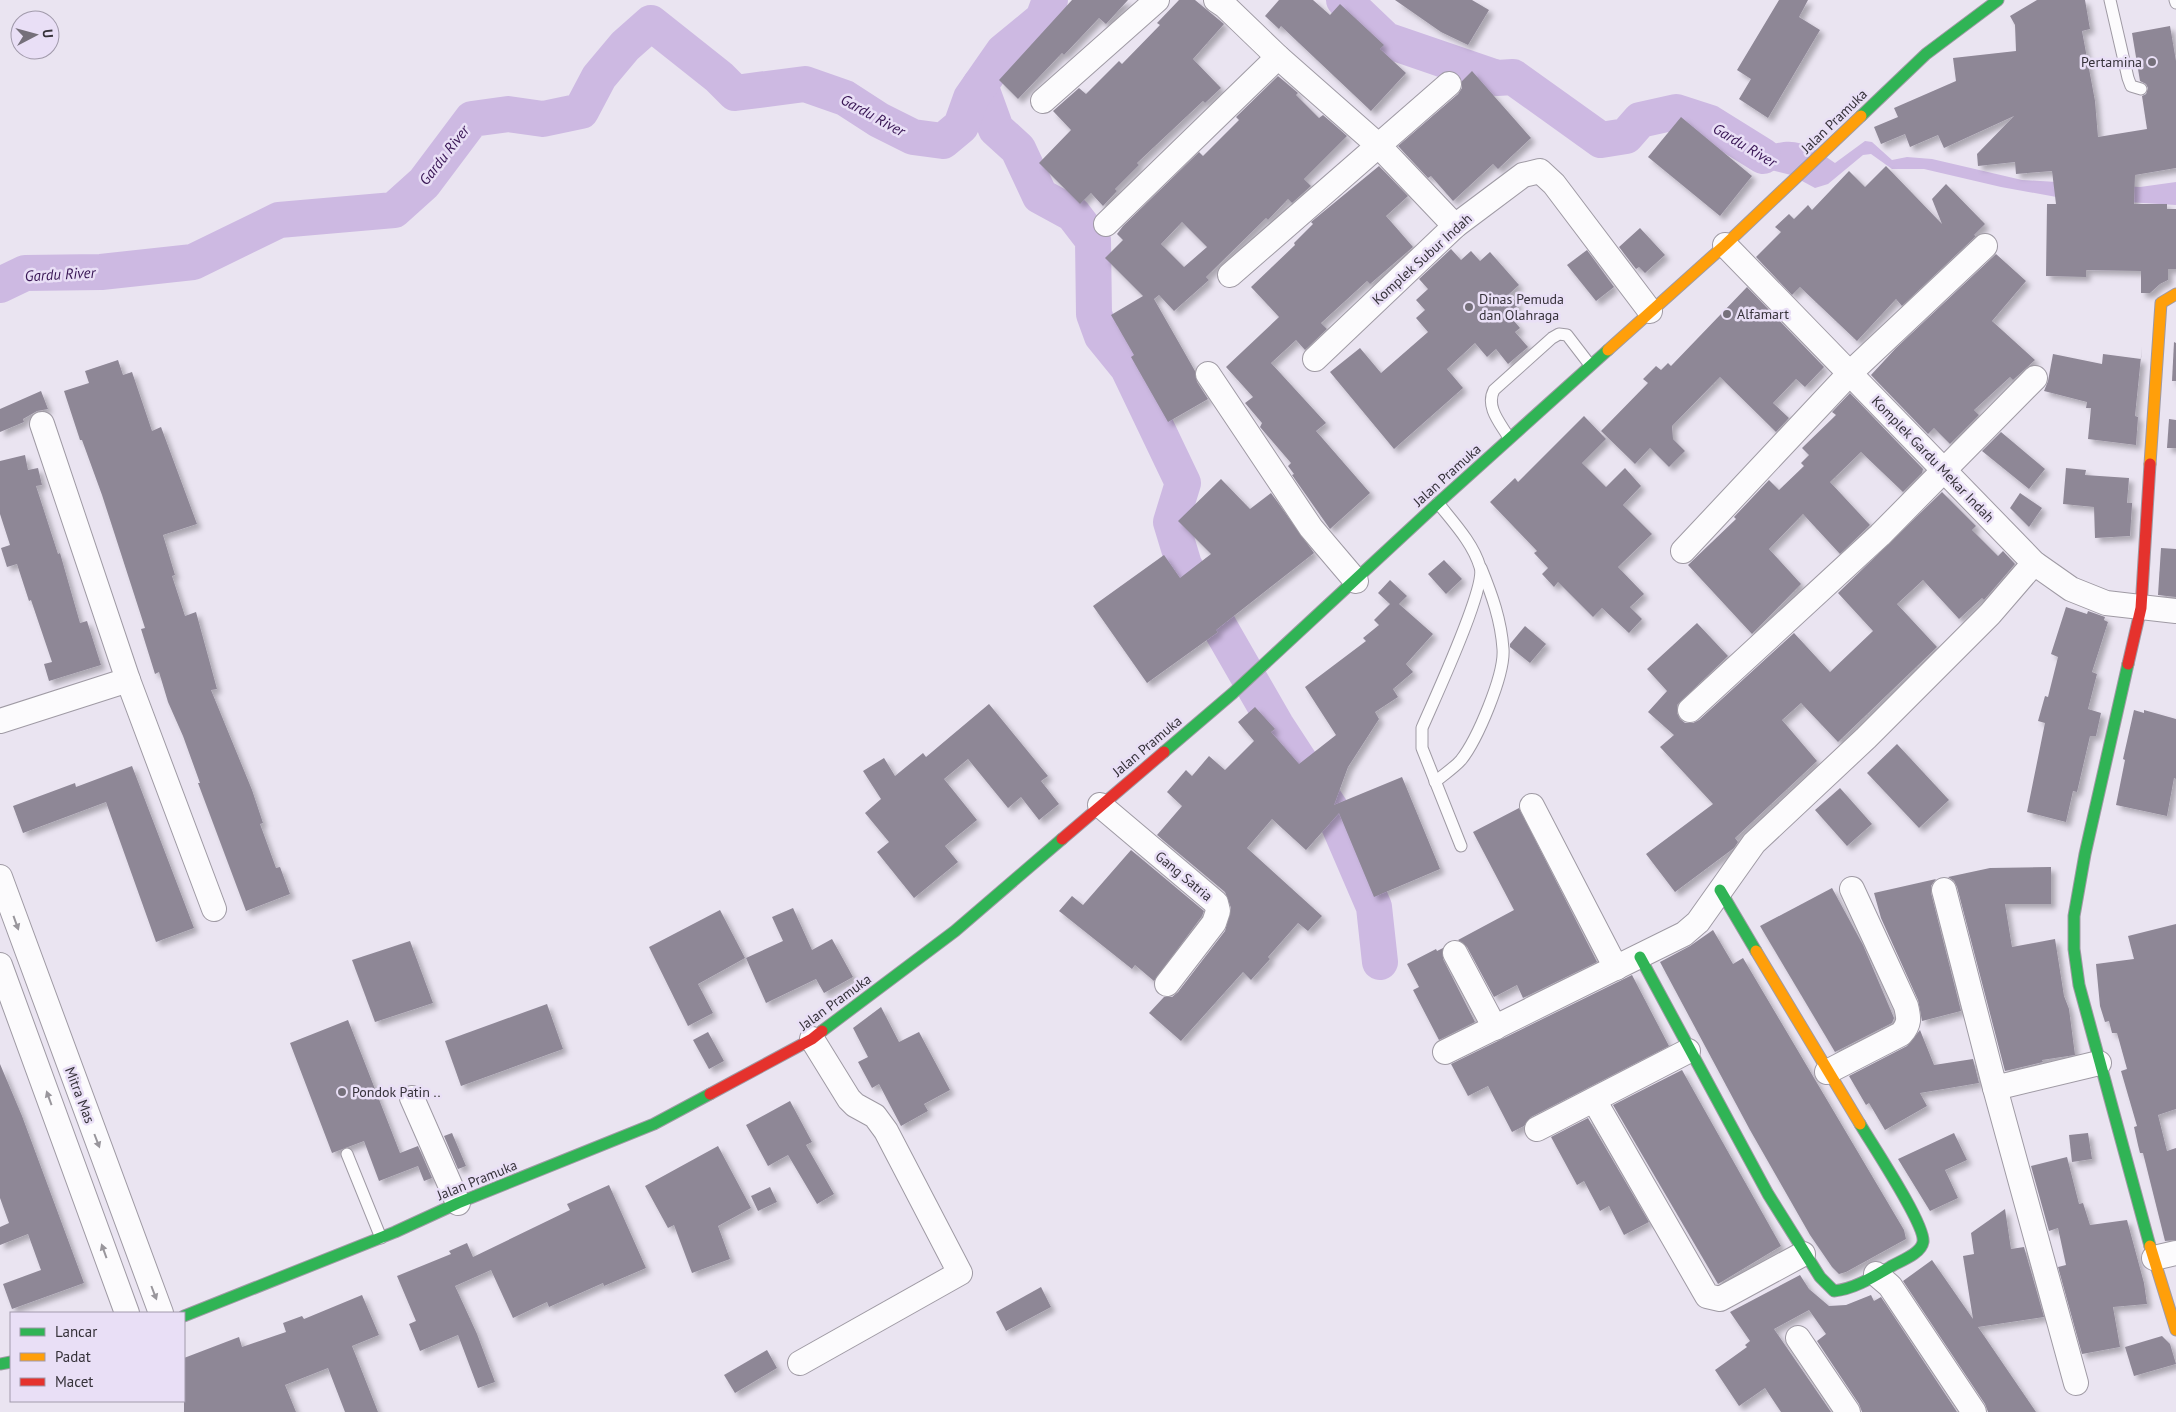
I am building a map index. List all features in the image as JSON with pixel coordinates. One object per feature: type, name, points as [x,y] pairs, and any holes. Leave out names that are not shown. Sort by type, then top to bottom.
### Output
[{"type":"main road","name":"Jalan Pramuka","points":[[185,1316],[381,1238],[458,1203],[654,1124],[812,1039],[955,931],[1233,692],[1590,364],[1725,245],[1926,54],[1998,0]]},
{"type":"main road","points":[[2176,294],[2166,298],[2161,304],[2141,608],[2089,835],[2074,916],[2074,949],[2079,985],[2099,1063],[2165,1256],[2176,1330]]},
{"type":"main road","points":[[1640,957],[1688,1051],[1803,1254],[1828,1290],[1835,1292],[1852,1287],[1919,1250],[1923,1241],[1918,1222],[1720,890]]},
{"type":"street","points":[[1043,101],[1157,0]]},
{"type":"street","points":[[1216,0],[1225,6],[1278,57],[1379,146],[1455,226]]},
{"type":"street","points":[[1106,224],[1278,57]]},
{"type":"street","points":[[1230,275],[1449,84]]},
{"type":"street","name":"Komplek Subur Indah","points":[[1315,359],[1455,226],[1523,175],[1540,171],[1554,184],[1650,311]]},
{"type":"street","name":"Komplek Gardu Mekar Indah","points":[[1725,245],[1945,469],[2034,563],[2071,589],[2106,603],[2176,611]]},
{"type":"street","points":[[1683,552],[1850,374],[1984,246]]},
{"type":"street","points":[[1208,374],[1311,528],[1356,581]]},
{"type":"street","points":[[1690,710],[1880,535],[2035,378]]},
{"type":"street","points":[[42,424],[128,680],[214,909]]},
{"type":"street","points":[[1445,1052],[1684,934],[1698,922],[1754,843],[1866,738],[1990,614],[2034,563]]},
{"type":"street","points":[[0,721],[128,680]]},
{"type":"street","name":"Gang Satria","points":[[1100,805],[1216,903],[1218,911],[1214,923],[1167,984]]},
{"type":"street","points":[[1532,806],[1616,968]]},
{"type":"street","name":"Mitra Mas","points":[[0,877],[161,1312]]},
{"type":"street","points":[[1827,1072],[1901,1034],[1907,1028],[1909,1019],[1906,1006],[1852,889]]},
{"type":"street","points":[[1944,890],[1995,1088],[2076,1383]]},
{"type":"street","points":[[1455,953],[1496,1028]]},
{"type":"street","points":[[35,975],[4,974],[127,1312]]},
{"type":"street","points":[[800,1363],[960,1273],[886,1131],[875,1116],[855,1105],[849,1099],[812,1039]]},
{"type":"street","points":[[1537,1129],[1688,1051]]},
{"type":"street","points":[[1995,1088],[2099,1063]]},
{"type":"street","points":[[412,1098],[458,1203]]},
{"type":"street","points":[[1594,1100],[1708,1296],[1720,1299],[1803,1254]]},
{"type":"street","points":[[1876,1274],[1890,1286],[1974,1412]]},
{"type":"street","points":[[1798,1338],[1848,1412]]},
{"type":"lane","points":[[2110,0],[2128,78],[2131,86],[2141,89]]},
{"type":"lane","points":[[1510,438],[1491,406],[1490,398],[1494,390],[1552,338],[1559,334],[1567,335],[1590,364]]},
{"type":"lane","points":[[1435,782],[1461,760],[1476,735],[1498,674],[1503,651],[1497,609],[1481,568],[1467,540],[1438,503]]},
{"type":"lane","points":[[1461,846],[1422,748],[1422,728],[1475,599],[1481,568]]},
{"type":"lane","points":[[347,1154],[381,1238]]},
{"type":"water","points":[[1726,118],[1770,145],[1789,142],[1797,143],[1812,148],[1835,163],[1865,141],[1872,142],[1892,160],[1907,157],[1932,159],[2022,180],[2140,187],[2176,182],[2176,205],[2062,198],[2001,187],[1924,169],[1892,169],[1871,154],[1863,155],[1828,184],[1815,188],[1791,175],[1759,167],[1716,137]]},
{"type":"building","points":[[1072,0],[1128,0],[1106,24],[1099,18],[1018,99],[999,80]]},
{"type":"building","points":[[1179,0],[1195,0],[1224,24],[1193,59],[1221,88],[1205,103],[1203,101],[1137,163],[1139,165],[1115,189],[1117,191],[1103,206],[1091,193],[1080,204],[1039,163],[1071,130],[1053,111],[1079,88],[1086,94],[1119,61],[1122,64],[1160,25],[1157,23]]},
{"type":"building","points":[[1279,0],[1313,0],[1330,15],[1340,4],[1384,45],[1380,49],[1406,73],[1371,111],[1281,26],[1279,29],[1265,16]]},
{"type":"building","points":[[1395,0],[1472,0],[1489,10],[1468,45],[1441,32]]},
{"type":"building","points":[[1779,0],[1808,0],[1799,17],[1820,30],[1768,118],[1739,99],[1751,79],[1737,70]]},
{"type":"building","points":[[2037,0],[2085,0],[2090,29],[2082,31],[2095,101],[2098,137],[2147,129],[2142,96],[2146,94],[2148,88],[2146,84],[2140,81],[2132,33],[2170,26],[2176,61],[2176,168],[2135,175],[2134,204],[2167,204],[2167,209],[2176,209],[2176,269],[2168,269],[2168,280],[2150,293],[2141,293],[2141,271],[2086,270],[2086,277],[2046,276],[2047,204],[2056,204],[2052,171],[2016,174],[2015,162],[1978,166],[1977,154],[2014,116],[1944,148],[1938,135],[1910,147],[1905,134],[1881,144],[1874,127],[1898,117],[1894,108],[1956,81],[1953,58],[2016,51],[2015,25],[2010,16]]},
{"type":"building","points":[[1472,71],[1531,138],[1498,169],[1493,164],[1453,201],[1431,176],[1428,178],[1398,146],[1458,94],[1462,88],[1462,81]]},
{"type":"building","points":[[1278,76],[1298,93],[1296,95],[1319,118],[1323,115],[1347,136],[1304,179],[1311,186],[1292,203],[1288,199],[1268,220],[1266,218],[1206,277],[1209,280],[1174,311],[1159,295],[1154,299],[1195,371],[1197,382],[1208,399],[1168,422],[1131,357],[1134,355],[1111,315],[1143,296],[1105,258],[1123,240],[1117,234],[1123,226],[1199,152],[1203,156],[1239,120],[1236,117]],"holes":[[[1182,222],[1207,247],[1184,267],[1161,244]]]},
{"type":"building","points":[[1681,117],[1752,176],[1720,216],[1648,157]]},
{"type":"building","points":[[1379,166],[1408,196],[1386,216],[1413,247],[1370,284],[1367,281],[1321,323],[1327,329],[1305,350],[1296,340],[1271,363],[1326,423],[1316,431],[1370,493],[1330,529],[1292,475],[1294,474],[1288,466],[1291,463],[1260,427],[1262,423],[1245,403],[1253,397],[1226,367],[1279,317],[1251,287],[1295,245],[1294,243],[1313,224],[1311,222]]},
{"type":"building","points":[[1886,166],[1942,224],[1932,199],[1946,184],[1985,224],[1974,235],[1976,236],[1902,306],[1896,299],[1857,341],[1800,287],[1792,295],[1756,257],[1781,232],[1775,227],[1789,214],[1794,219],[1808,205],[1812,210],[1849,171],[1865,187]]},
{"type":"building","points":[[1640,228],[1665,255],[1645,273],[1639,267],[1636,269],[1619,247]]},
{"type":"building","points":[[1451,249],[1461,260],[1471,251],[1480,261],[1490,252],[1519,285],[1509,294],[1519,305],[1508,314],[1520,328],[1515,332],[1528,347],[1508,364],[1496,349],[1487,357],[1475,343],[1447,369],[1463,388],[1394,449],[1330,372],[1360,348],[1381,373],[1428,332],[1416,318],[1425,310],[1416,300],[1428,289],[1419,279]]},
{"type":"building","points":[[1587,250],[1614,287],[1596,301],[1567,265]]},
{"type":"building","points":[[1996,254],[2026,281],[1992,321],[2035,360],[2013,380],[2010,377],[1974,410],[1979,415],[1950,444],[1934,428],[1928,434],[1871,375],[1896,348]]},
{"type":"building","points":[[1747,287],[1824,367],[1805,387],[1796,379],[1773,403],[1789,418],[1776,432],[1720,377],[1672,426],[1673,439],[1685,451],[1669,467],[1650,448],[1635,464],[1601,431],[1648,383],[1643,379],[1656,366],[1661,370],[1668,363],[1671,366]]},
{"type":"building","points":[[2174,342],[2176,343],[2176,381],[2172,381]]},
{"type":"building","points":[[2053,354],[2102,364],[2103,354],[2141,359],[2135,416],[2138,417],[2136,445],[2088,439],[2091,408],[2086,408],[2087,402],[2044,391],[2048,381]]},
{"type":"building","points":[[118,360],[123,375],[132,372],[152,431],[161,427],[197,524],[163,535],[175,575],[172,576],[185,616],[196,612],[217,689],[211,690],[252,790],[263,823],[260,824],[276,868],[280,867],[290,894],[246,911],[198,783],[200,783],[183,736],[168,702],[159,672],[155,674],[141,629],[145,628],[102,495],[82,440],[80,440],[64,391],[89,383],[85,371]]},
{"type":"building","points":[[41,391],[48,409],[37,411],[23,419],[24,422],[0,432],[0,409]]},
{"type":"building","points":[[1850,393],[1923,469],[1922,473],[1903,492],[1861,452],[1830,482],[1870,525],[1840,554],[1803,514],[1769,549],[1801,584],[1752,634],[1688,565],[1736,519],[1734,517],[1769,480],[1779,490],[1804,466],[1801,463],[1809,455],[1802,448],[1836,415],[1832,412]]},
{"type":"building","points":[[1584,416],[1606,439],[1582,463],[1606,487],[1625,468],[1641,486],[1623,505],[1652,534],[1618,567],[1644,594],[1630,607],[1642,619],[1629,633],[1602,608],[1593,617],[1558,582],[1554,587],[1542,574],[1548,568],[1534,553],[1537,551],[1490,502],[1515,478],[1518,482]]},
{"type":"building","points":[[2169,419],[2176,420],[2176,448],[2167,448]]},
{"type":"building","points":[[2001,432],[2045,469],[2029,489],[1982,451]]},
{"type":"building","points":[[25,455],[28,470],[38,468],[42,485],[36,486],[58,554],[60,553],[80,623],[87,621],[101,665],[49,681],[44,664],[52,662],[31,600],[29,601],[17,564],[7,567],[1,548],[10,545],[0,514],[0,461]]},
{"type":"building","points":[[2066,468],[2086,470],[2085,475],[2129,478],[2127,503],[2132,503],[2130,536],[2095,538],[2094,507],[2063,504]]},
{"type":"building","points":[[1221,479],[1250,509],[1271,493],[1314,553],[1216,630],[1218,632],[1147,683],[1093,606],[1164,555],[1180,578],[1211,554],[1178,521]]},
{"type":"building","points":[[1942,492],[1976,526],[1972,530],[1998,556],[2003,551],[2015,564],[1984,600],[1982,598],[1959,619],[1923,580],[1897,604],[1937,647],[1838,742],[1801,703],[1782,720],[1817,761],[1735,838],[1738,842],[1734,848],[1675,892],[1646,854],[1713,804],[1660,747],[1674,735],[1648,712],[1667,691],[1647,669],[1697,623],[1728,656],[1677,705],[1677,713],[1685,723],[1693,723],[1699,720],[1794,633],[1830,672],[1873,631],[1838,593]]},
{"type":"building","points":[[2020,493],[2042,508],[2029,527],[2010,508]]},
{"type":"building","points":[[2161,548],[2176,549],[2176,597],[2158,595]]},
{"type":"building","points":[[1444,560],[1462,579],[1446,594],[1428,574]]},
{"type":"building","points":[[1390,580],[1407,596],[1399,604],[1433,634],[1406,664],[1413,672],[1393,689],[1398,697],[1375,712],[1379,719],[1348,767],[1334,805],[1402,777],[1440,869],[1374,897],[1339,813],[1306,850],[1272,819],[1247,848],[1322,916],[1308,931],[1298,923],[1268,957],[1270,959],[1251,980],[1243,972],[1181,1041],[1149,1013],[1164,997],[1172,997],[1178,992],[1225,931],[1231,908],[1225,892],[1157,835],[1182,806],[1167,792],[1186,770],[1192,776],[1209,756],[1225,770],[1254,741],[1238,722],[1255,707],[1275,729],[1271,732],[1299,764],[1336,735],[1305,687],[1366,641],[1363,638],[1379,625],[1374,620],[1390,604],[1378,593]]},
{"type":"building","points":[[2066,607],[2087,614],[2088,611],[2105,617],[2104,620],[2108,622],[2092,672],[2097,674],[2088,709],[2101,713],[2096,736],[2090,736],[2077,792],[2073,791],[2066,822],[2027,812],[2045,723],[2038,721],[2045,696],[2048,697],[2058,657],[2051,654]]},
{"type":"building","points":[[1525,626],[1546,644],[1530,663],[1510,647],[1510,644]]},
{"type":"building","points":[[989,704],[1048,776],[1041,781],[1059,804],[1039,820],[1021,797],[1008,808],[968,759],[944,779],[977,820],[945,846],[958,862],[914,898],[877,852],[889,842],[865,813],[881,799],[863,771],[884,758],[895,776],[923,753],[926,757]]},
{"type":"building","points":[[2134,710],[2144,713],[2144,710],[2176,719],[2176,779],[2174,778],[2167,816],[2116,805],[2125,760],[2123,759]]},
{"type":"building","points":[[1897,744],[1949,800],[1919,828],[1867,773]]},
{"type":"building","points":[[132,766],[194,928],[156,942],[106,802],[23,833],[13,806],[75,783],[76,787]]},
{"type":"building","points":[[1840,788],[1872,824],[1847,846],[1815,810]]},
{"type":"building","points":[[1519,808],[1597,962],[1523,998],[1517,985],[1494,997],[1467,947],[1458,940],[1514,910],[1473,832]]},
{"type":"building","points":[[1131,850],[1204,911],[1154,981],[1135,965],[1132,969],[1059,911],[1072,896],[1083,905]]},
{"type":"building","points":[[2051,867],[2051,904],[2005,904],[2012,947],[2055,939],[2064,996],[2069,1009],[2075,1055],[2042,1060],[2043,1062],[2005,1071],[1957,887],[1954,881],[1948,877],[1990,868]]},
{"type":"building","points":[[1936,879],[1931,886],[1931,893],[1961,1011],[1922,1021],[1918,1000],[1881,918],[1874,893]]},
{"type":"building","points":[[1832,888],[1863,945],[1894,1018],[1892,1023],[1835,1052],[1760,926]]},
{"type":"building","points":[[793,908],[812,950],[832,939],[853,977],[824,993],[816,979],[766,1003],[746,958],[783,941],[772,917]]},
{"type":"building","points":[[720,910],[745,958],[698,984],[713,1013],[688,1026],[649,947]]},
{"type":"building","points":[[2176,924],[2176,1109],[2158,1115],[2167,1151],[2176,1148],[2176,1240],[2165,1241],[2143,1153],[2140,1153],[2134,1127],[2137,1126],[2121,1071],[2127,1069],[2117,1033],[2112,1033],[2109,1021],[2105,1022],[2100,1006],[2096,964],[2134,959],[2128,936]]},
{"type":"building","points":[[1713,930],[1733,964],[1743,958],[1904,1230],[1906,1239],[1846,1272],[1839,1274],[1832,1267],[1810,1235],[1750,1130],[1660,962],[1690,946]]},
{"type":"building","points":[[410,941],[433,1003],[375,1022],[352,960]]},
{"type":"building","points":[[1443,948],[1443,959],[1475,1022],[1439,1040],[1413,990],[1419,987],[1407,964],[1436,949],[1437,951]]},
{"type":"building","points":[[1632,975],[1669,1046],[1531,1117],[1524,1126],[1512,1132],[1488,1086],[1468,1096],[1451,1064]]},
{"type":"building","points":[[547,1004],[563,1049],[461,1086],[445,1041]]},
{"type":"building","points":[[881,1007],[899,1042],[919,1032],[950,1090],[924,1104],[928,1111],[901,1126],[879,1084],[872,1088],[858,1062],[868,1057],[853,1028]]},
{"type":"building","name":"Pondok Patin ..","points":[[348,1020],[400,1153],[418,1146],[432,1178],[424,1181],[418,1166],[379,1181],[364,1141],[332,1153],[290,1043]]},
{"type":"building","points":[[1920,1030],[1934,1065],[1973,1059],[1979,1083],[1920,1093],[1927,1106],[1885,1130],[1869,1103],[1866,1105],[1849,1076],[1907,1046]]},
{"type":"building","points":[[708,1032],[724,1061],[709,1069],[693,1040]]},
{"type":"building","points":[[0,1064],[22,1116],[84,1283],[12,1309],[3,1284],[41,1270],[28,1234],[0,1245],[0,1227],[9,1223],[0,1198]]},
{"type":"building","points":[[1682,1070],[1781,1246],[1718,1284],[1613,1105]]},
{"type":"building","points":[[790,1101],[812,1142],[806,1145],[834,1194],[817,1204],[788,1155],[768,1166],[746,1125]]},
{"type":"building","points":[[1588,1118],[1649,1222],[1624,1235],[1609,1206],[1600,1211],[1584,1181],[1577,1185],[1551,1137]]},
{"type":"building","points":[[452,1133],[466,1166],[458,1169],[444,1136]]},
{"type":"building","points":[[1954,1133],[1967,1160],[1945,1170],[1958,1198],[1930,1211],[1898,1159]]},
{"type":"building","points":[[2088,1133],[2092,1159],[2072,1162],[2069,1135]]},
{"type":"building","points":[[718,1146],[751,1208],[718,1226],[730,1259],[692,1273],[674,1225],[668,1228],[645,1186]]},
{"type":"building","points":[[2067,1157],[2079,1204],[2083,1203],[2090,1225],[2127,1220],[2144,1283],[2147,1304],[2113,1307],[2120,1347],[2082,1354],[2058,1267],[2066,1265],[2058,1228],[2049,1231],[2031,1166]]},
{"type":"building","points":[[609,1185],[646,1268],[604,1286],[603,1283],[549,1307],[547,1302],[513,1318],[491,1270],[455,1286],[477,1334],[495,1382],[478,1388],[458,1335],[420,1351],[409,1324],[416,1321],[397,1276],[451,1254],[449,1251],[467,1243],[473,1257],[570,1210],[567,1204]]},
{"type":"building","points":[[770,1187],[777,1202],[758,1211],[751,1196]]},
{"type":"building","points":[[2005,1209],[2011,1249],[2024,1247],[2044,1317],[1978,1327],[2036,1412],[1988,1412],[1985,1404],[1903,1281],[1932,1260],[1973,1319],[1963,1256],[1974,1254],[1971,1233]]},
{"type":"building","points":[[1800,1275],[1809,1289],[1829,1306],[1846,1305],[1871,1295],[1874,1301],[1881,1297],[1957,1412],[1862,1412],[1859,1404],[1817,1341],[1826,1334],[1809,1310],[1774,1329],[1831,1412],[1781,1412],[1765,1388],[1739,1406],[1715,1370],[1747,1347],[1745,1345],[1750,1341],[1730,1312]]},
{"type":"building","points":[[1041,1287],[1051,1307],[1006,1331],[996,1312]]},
{"type":"building","points":[[362,1295],[379,1335],[352,1346],[378,1412],[345,1412],[328,1368],[285,1385],[296,1412],[184,1412],[185,1358],[239,1337],[242,1347],[286,1332],[283,1323],[302,1316],[304,1319]]},
{"type":"building","points":[[2162,1336],[2170,1344],[2176,1364],[2134,1376],[2125,1347]]},
{"type":"building","points":[[767,1350],[777,1368],[735,1393],[724,1375]]},
{"type":"waterway","name":"Gardu River","points":[[0,285],[25,273],[101,272],[193,262],[279,220],[394,210],[424,183],[472,119],[508,114],[543,119],[581,111],[599,77],[625,46],[651,23],[719,77],[735,93],[805,84],[845,98],[879,120],[913,137],[943,141],[961,126],[971,98],[1003,52],[1043,19],[1050,0]]},
{"type":"waterway","name":"Gardu River","points":[[1344,0],[1386,40],[1497,78],[1513,77],[1601,140],[1626,136],[1640,120],[1676,112],[1710,123],[1763,156]]},
{"type":"waterway","points":[[980,85],[996,129],[1018,149],[1040,196],[1073,214],[1093,240],[1094,314],[1102,336],[1128,368],[1183,483],[1171,522],[1184,565],[1276,725],[1334,814],[1374,907],[1380,962]]},
{"type":"traffic: fast","points":[[1861,116],[1926,54],[1998,0]]},
{"type":"traffic: fast","points":[[1164,752],[1233,693],[1438,503],[1608,350]]},
{"type":"traffic: fast","points":[[2128,664],[2085,854],[2074,916],[2074,949],[2079,985],[2150,1246]]},
{"type":"traffic: fast","points":[[822,1031],[955,931],[1062,839]]},
{"type":"traffic: fast","points":[[1720,890],[1756,951]]},
{"type":"traffic: fast","points":[[1640,957],[1768,1194],[1820,1277],[1834,1291],[1856,1285],[1910,1257],[1923,1242],[1922,1233],[1907,1202],[1860,1124]]},
{"type":"traffic: fast","points":[[185,1316],[395,1232],[458,1203],[654,1124],[710,1094]]},
{"type":"traffic: fast","points":[[0,1364],[10,1362]]},
{"type":"traffic: slow","points":[[1608,350],[1725,245],[1861,116]]},
{"type":"traffic: slow","points":[[2150,464],[2161,303],[2176,294]]},
{"type":"traffic: slow","points":[[1756,951],[1860,1124]]},
{"type":"traffic: slow","points":[[2150,1246],[2176,1330]]},
{"type":"traffic: jam","points":[[2128,664],[2141,608],[2150,464]]},
{"type":"traffic: jam","points":[[1062,839],[1164,752]]},
{"type":"traffic: jam","points":[[710,1094],[812,1039],[822,1031]]},
{"type":"place","name":"Pertamina","points":[[2152,62]]},
{"type":"place","name":"Dinas Pemuda dan Olahraga","points":[[1469,307]]},
{"type":"place","name":"Alfamart","points":[[1727,314]]},
{"type":"place","name":"Pondok Patin ..","points":[[342,1092]]}]
